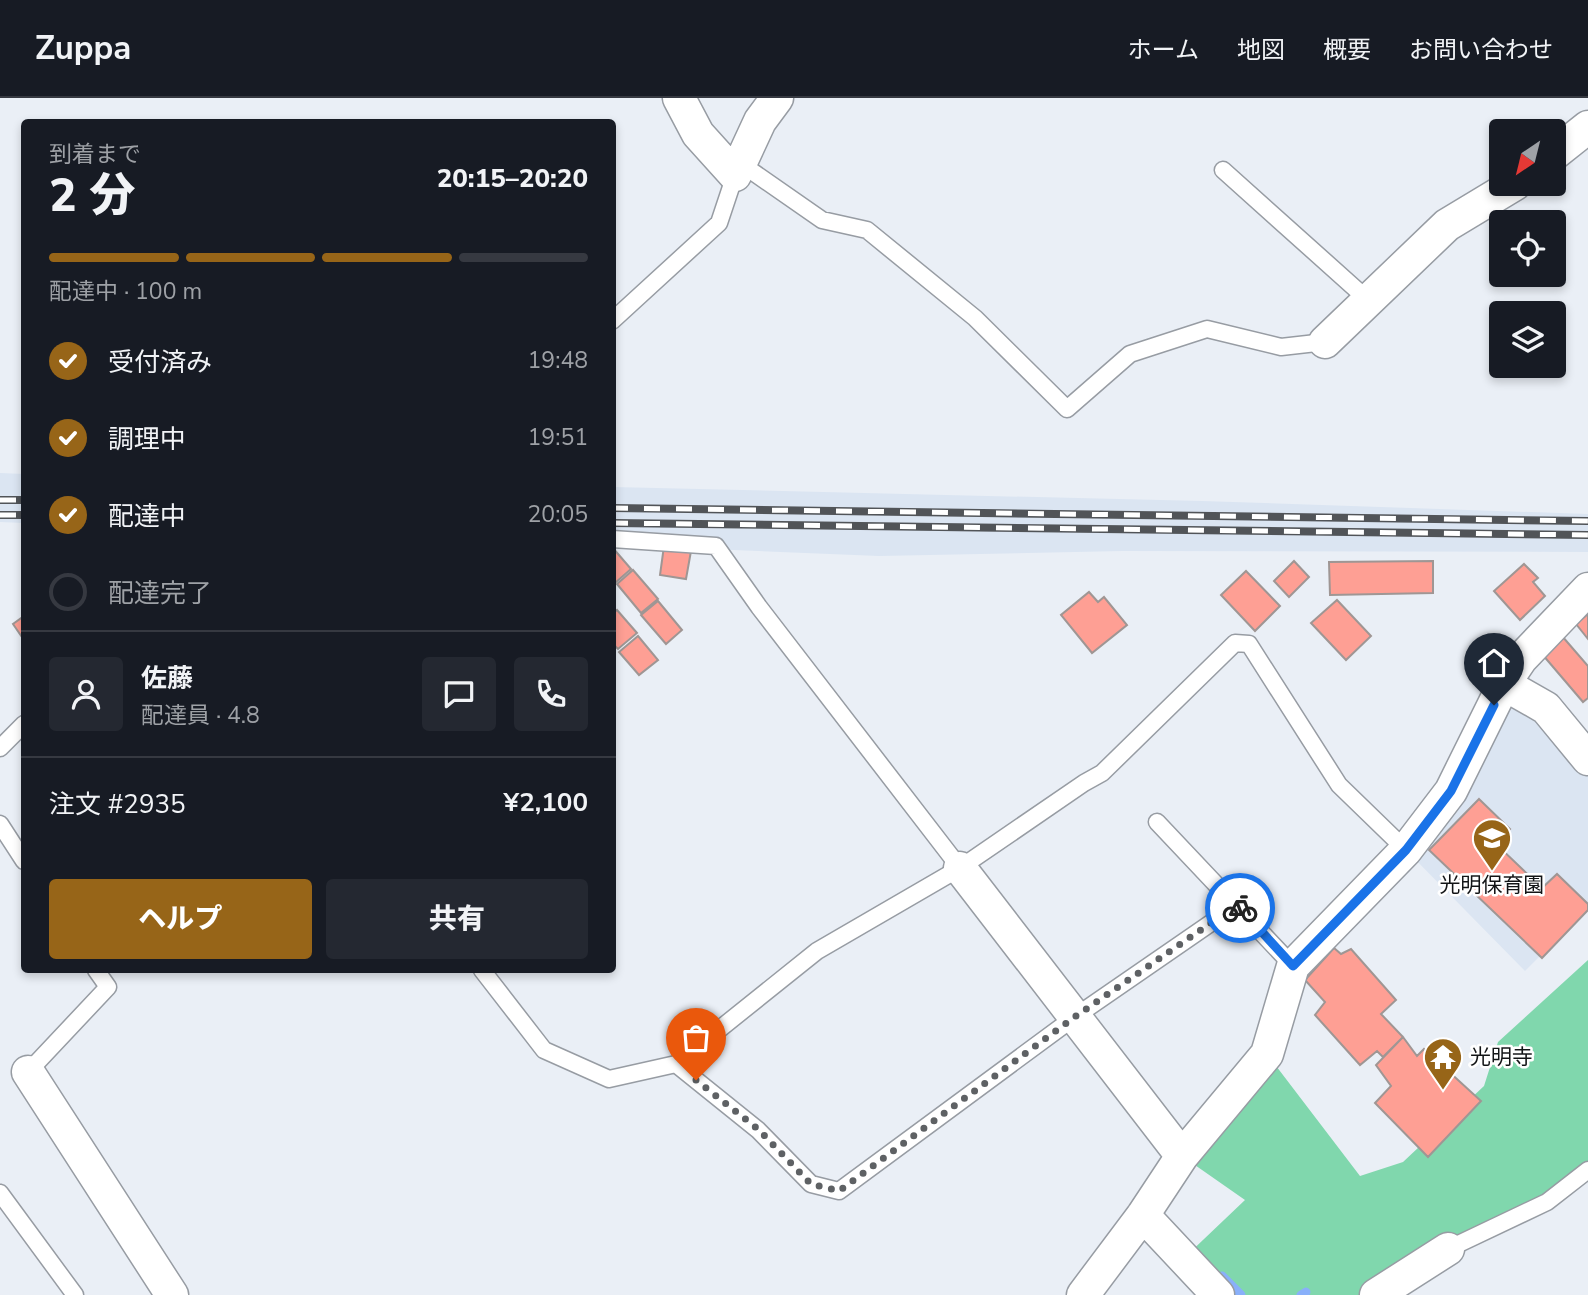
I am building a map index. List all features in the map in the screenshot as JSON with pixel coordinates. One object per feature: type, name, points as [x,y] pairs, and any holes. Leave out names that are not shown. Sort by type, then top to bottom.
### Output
[{"type":"street","points":[[679,98],[698,134],[737,169],[760,121],[777,98]]},
{"type":"street","points":[[1566,144],[1588,127]]},
{"type":"street","points":[[1325,342],[1447,225],[1494,196]]},
{"type":"street","points":[[1083,1295],[1143,1215],[1182,1156],[1267,1054],[1293,966],[1406,850],[1451,791],[1504,684],[1521,659],[1588,589]]},
{"type":"street","points":[[1504,684],[1546,708],[1588,759]]},
{"type":"street","points":[[960,868],[1182,1156]]},
{"type":"street","points":[[28,1072],[172,1295]]},
{"type":"street","points":[[1143,1215],[1218,1295]]},
{"type":"street","points":[[1376,1295],[1448,1249]]},
{"type":"lane","points":[[616,317],[719,223],[737,169],[822,220],[867,230],[975,318],[1067,409],[1130,354],[1207,329],[1281,347],[1325,342]]},
{"type":"lane","points":[[1223,170],[1368,300]]},
{"type":"lane","points":[[616,539],[716,545],[759,607],[960,868]]},
{"type":"lane","points":[[484,973],[544,1050],[609,1079],[676,1064],[817,951],[960,868],[1102,773],[1235,643],[1249,644],[1339,785],[1406,850]]},
{"type":"lane","points":[[0,748],[21,727]]},
{"type":"lane","points":[[1157,822],[1293,966]]},
{"type":"lane","points":[[0,824],[21,856]]},
{"type":"lane","points":[[676,1064],[758,1129],[811,1184],[839,1191],[1076,1016],[1237,905]]},
{"type":"lane","points":[[28,1072],[108,987],[98,973]]},
{"type":"lane","points":[[1448,1249],[1547,1202],[1588,1170]]},
{"type":"lane","points":[[0,1193],[75,1295]]},
{"type":"shaded area","points":[[0,473],[21,474],[21,523],[0,522]]},
{"type":"shaded area","points":[[616,487],[1202,501],[1588,514],[1588,552],[1122,551],[879,556],[616,545]]},
{"type":"shaded area","points":[[1504,684],[1588,759],[1588,908],[1525,971],[1406,850]]},
{"type":"green space","points":[[1588,960],[1588,1170],[1376,1295],[1218,1295],[1183,1259],[1245,1200],[1182,1156],[1267,1054],[1360,1176],[1403,1162],[1484,1086],[1498,1042]]},
{"type":"building","points":[[664,546],[691,551],[686,579],[660,575]]},
{"type":"building","points":[[616,552],[631,569],[616,582]]},
{"type":"building","points":[[1294,561],[1309,577],[1289,597],[1274,581]]},
{"type":"building","points":[[1433,561],[1433,593],[1330,595],[1329,562]]},
{"type":"building","points":[[1524,564],[1538,578],[1533,582],[1545,596],[1520,620],[1494,591]]},
{"type":"building","points":[[633,570],[658,599],[641,613],[617,584]]},
{"type":"building","points":[[1246,571],[1280,606],[1255,631],[1221,595]]},
{"type":"building","points":[[1089,592],[1098,602],[1104,597],[1127,625],[1092,653],[1061,615]]},
{"type":"building","points":[[1337,600],[1371,636],[1346,660],[1311,623]]},
{"type":"building","points":[[658,601],[682,630],[666,644],[641,615]]},
{"type":"building","points":[[616,611],[637,633],[618,649],[616,647]]},
{"type":"building","points":[[1588,614],[1588,639],[1576,624]]},
{"type":"building","points":[[21,618],[21,636],[13,624]]},
{"type":"building","points":[[638,636],[658,660],[639,675],[619,652]]},
{"type":"building","points":[[1562,636],[1588,666],[1588,698],[1583,702],[1542,654]]},
{"type":"building","points":[[1479,799],[1510,829],[1496,844],[1542,888],[1557,874],[1588,904],[1588,910],[1542,958],[1429,850]]},
{"type":"building","points":[[1334,948],[1341,954],[1351,949],[1396,1000],[1381,1014],[1403,1037],[1383,1057],[1377,1051],[1360,1065],[1315,1015],[1325,1002],[1305,980]]},
{"type":"building","points":[[1403,1037],[1417,1056],[1424,1049],[1481,1101],[1428,1157],[1375,1103],[1391,1086],[1376,1065]]},
{"type":"waterway","points":[[1222,1276],[1241,1295]]},
{"type":"waterway","points":[[1301,1295],[1306,1292]]},
{"type":"railway","points":[[0,500],[21,500]]},
{"type":"railway","points":[[616,508],[1588,521]]},
{"type":"railway","points":[[0,515],[21,515]]},
{"type":"railway","points":[[616,523],[1588,535]]},
{"type":"way so far","points":[[696,1080],[758,1129],[811,1184],[839,1191],[1076,1016],[1237,905],[1240,908]]},
{"type":"place","name":"光明保育園","points":[[1492,872]]},
{"type":"place","name":"光明寺","points":[[1443,1091]]},
{"type":"route","points":[[1240,908],[1293,966],[1406,850],[1451,791],[1494,705]]}]
